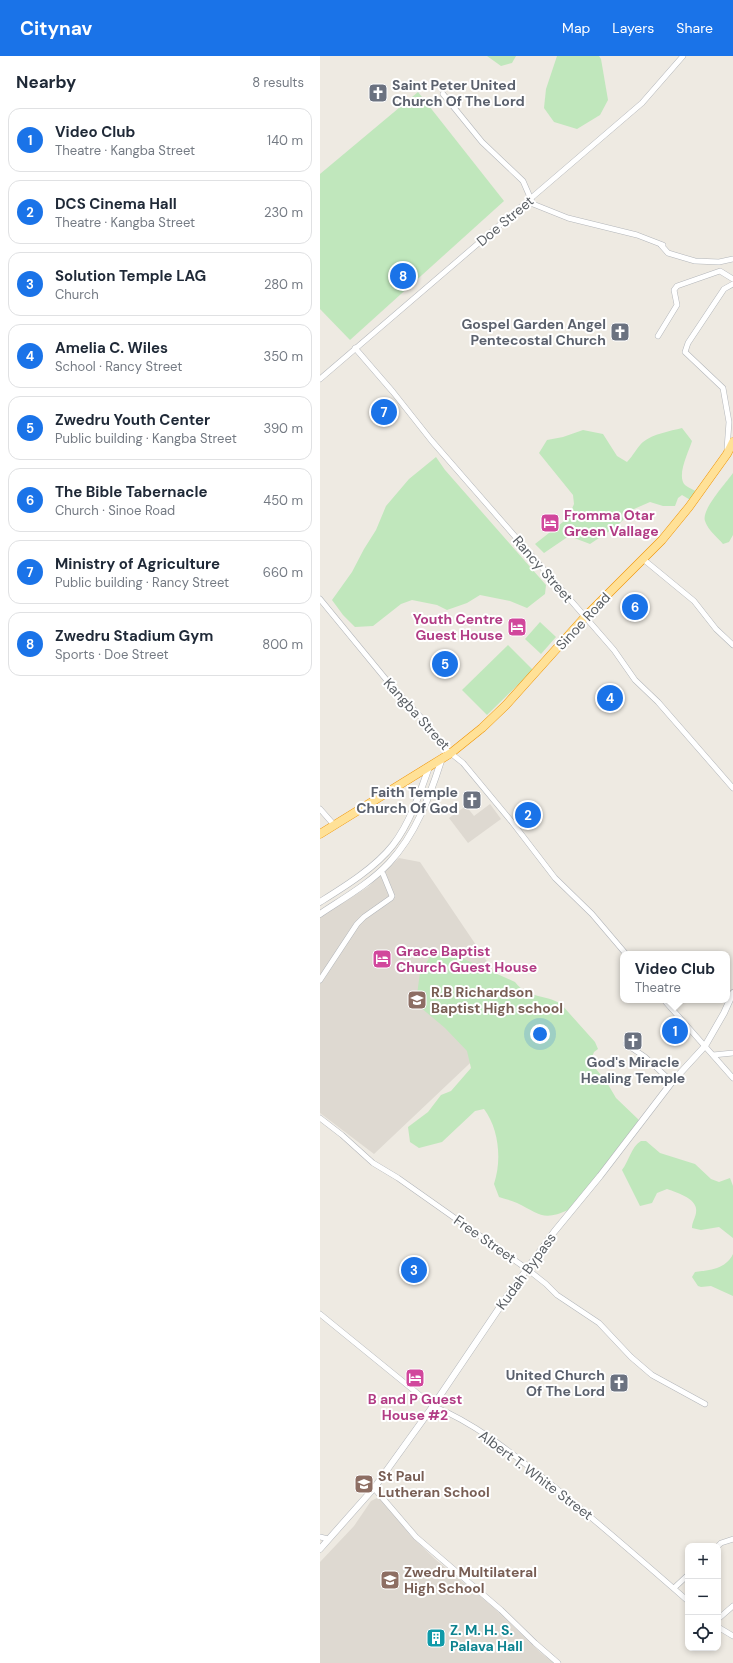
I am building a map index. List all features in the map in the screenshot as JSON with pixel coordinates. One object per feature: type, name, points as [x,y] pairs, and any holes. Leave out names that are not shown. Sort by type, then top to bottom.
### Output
[{"type":"highway","name":"Sinoe Road","points":[[320,834],[451,753],[482,728],[506,705],[585,617],[679,521],[727,454],[733,442]]},
{"type":"street","name":"Doe Street","points":[[320,379],[642,103],[683,56]]},
{"type":"street","points":[[443,94],[482,142],[523,181],[532,198],[533,204],[568,218],[637,235],[662,245],[668,253],[695,261],[719,262],[733,259]]},
{"type":"street","points":[[658,336],[677,305],[674,290],[677,286],[720,271],[733,279]]},
{"type":"street","points":[[727,454],[729,422],[723,388],[685,352],[688,343],[724,290],[733,284]]},
{"type":"street","name":"Rancy Street","points":[[355,348],[393,392],[429,438],[614,650],[635,680],[658,702],[733,788]]},
{"type":"street","points":[[643,559],[698,605],[716,629],[733,645]]},
{"type":"street","name":"Kangba Street","points":[[320,599],[389,683],[429,726],[443,747],[463,763],[512,822],[555,878],[592,914],[623,951]]},
{"type":"street","points":[[320,914],[374,877],[410,836],[424,809],[442,758]]},
{"type":"street","points":[[320,902],[350,882],[381,857],[393,845],[414,806],[428,767]]},
{"type":"street","points":[[320,809],[335,826]]},
{"type":"street","points":[[320,980],[357,924],[364,917],[391,898],[392,896],[383,874]]},
{"type":"street","points":[[667,1003],[733,1078]]},
{"type":"street","name":"Kudah Bypass","points":[[320,1549],[374,1488],[433,1406],[508,1295],[554,1232],[600,1176],[672,1082],[705,1046],[728,1003]]},
{"type":"street","points":[[626,1044],[645,1057],[672,1082]]},
{"type":"street","points":[[713,1055],[733,1053]]},
{"type":"street","name":"Free Street","points":[[320,1118],[342,1135],[373,1163],[398,1178],[527,1269],[557,1295],[599,1323],[631,1357],[652,1375],[706,1404]]},
{"type":"street","name":"Albert T. White Street","points":[[320,1314],[433,1406],[445,1411],[497,1442],[588,1514],[685,1598]]},
{"type":"street","points":[[374,1488],[416,1537],[502,1610],[535,1643],[558,1663]]},
{"type":"street","points":[[320,1537],[328,1539]]},
{"type":"street","points":[[721,1543],[733,1539]]},
{"type":"street","points":[[674,1588],[685,1578]]},
{"type":"street","points":[[721,1616],[733,1606]]},
{"type":"street","points":[[721,1629],[733,1636]]},
{"type":"shaded area","points":[[490,804],[501,819],[468,843],[449,818],[466,806],[474,816]]},
{"type":"shaded area","name":"R.B Richardson Baptist High school","points":[[399,858],[420,862],[505,988],[524,1012],[374,1154],[320,1113],[320,917],[368,887]]},
{"type":"shaded area","name":"Zwedru Multilateral High School","points":[[377,1498],[381,1499],[411,1536],[435,1559],[493,1607],[541,1653],[554,1663],[320,1663],[320,1562],[354,1526],[371,1501]]},
{"type":"green space","points":[[487,56],[516,56],[512,63],[501,66]]},
{"type":"green space","points":[[557,56],[599,56],[601,59],[608,100],[600,115],[577,129],[554,122],[544,108],[546,89]]},
{"type":"green space","points":[[418,92],[504,201],[350,340],[320,309],[320,174]]},
{"type":"green space","points":[[682,428],[692,441],[682,470],[682,476],[685,485],[699,493],[692,501],[682,495],[678,498],[675,506],[663,506],[650,502],[634,509],[617,526],[590,544],[569,536],[544,553],[535,544],[568,518],[574,504],[573,495],[539,453],[547,440],[563,437],[583,430],[603,434],[617,456],[627,462],[641,444],[647,439],[662,433]]},
{"type":"green space","points":[[436,457],[445,470],[546,585],[545,594],[527,608],[510,601],[480,595],[467,603],[447,610],[437,605],[412,600],[401,604],[373,626],[355,627],[343,615],[332,600],[352,572],[376,530],[386,506],[409,479]]},
{"type":"green space","points":[[733,473],[733,535],[729,542],[723,544],[708,527],[705,521],[705,516],[710,504]]},
{"type":"green space","points":[[540,622],[556,637],[541,654],[525,639]]},
{"type":"green space","points":[[508,645],[533,670],[487,715],[462,690]]},
{"type":"green space","points":[[450,955],[464,959],[515,982],[531,994],[561,1004],[595,1042],[598,1049],[594,1052],[590,1062],[606,1081],[616,1098],[640,1121],[570,1209],[561,1213],[547,1216],[537,1213],[515,1202],[499,1197],[494,1184],[498,1165],[498,1145],[493,1126],[484,1109],[475,1111],[442,1142],[419,1148],[410,1142],[408,1127],[428,1112],[441,1095],[451,1091],[471,1068],[467,1051],[445,1028],[420,1007],[417,995],[420,972],[430,957]]},
{"type":"green space","points":[[641,1141],[646,1141],[660,1153],[695,1164],[711,1179],[719,1182],[730,1178],[733,1186],[733,1238],[719,1227],[701,1230],[692,1228],[696,1208],[691,1200],[677,1192],[667,1189],[657,1193],[652,1203],[640,1206],[622,1170],[632,1150]]},
{"type":"green space","points":[[733,1254],[733,1296],[711,1286],[698,1286],[692,1277],[695,1272],[722,1266]]},
{"type":"place","name":"Saint Peter United Church Of The Lord","points":[[378,93]]},
{"type":"place","name":"Zwedru Stadium Gym","points":[[403,276]]},
{"type":"place","name":"Gospel Garden Angel Pentecostal Church","points":[[620,332]]},
{"type":"place","name":"Ministry of Agriculture","points":[[384,412]]},
{"type":"place","name":"Fromma Otar Green Vallage","points":[[550,523]]},
{"type":"place","name":"The Bible Tabernacle","points":[[635,607]]},
{"type":"place","name":"Youth Centre Guest House","points":[[517,627]]},
{"type":"place","name":"Zwedru Youth Center","points":[[445,664]]},
{"type":"place","name":"Amelia C. Wiles","points":[[610,698]]},
{"type":"place","name":"Faith Temple Church Of God","points":[[472,800]]},
{"type":"place","name":"DCS Cinema Hall","points":[[528,815]]},
{"type":"place","name":"Grace Baptist Church Guest House","points":[[382,959]]},
{"type":"place","name":"R.B Richardson Baptist High school","points":[[417,1000]]},
{"type":"place","name":"Video Club","points":[[675,1031]]},
{"type":"place","name":"God's Miracle Healing Temple","points":[[633,1041]]},
{"type":"place","name":"Solution Temple LAG","points":[[414,1270]]},
{"type":"place","name":"B and P Guest House #2","points":[[415,1378]]},
{"type":"place","name":"United Church Of The Lord","points":[[619,1383]]},
{"type":"place","name":"St Paul Lutheran School","points":[[364,1484]]},
{"type":"place","name":"Zwedru Multilateral High School","points":[[390,1580]]},
{"type":"place","name":"Z. M. H. S. Palava Hall","points":[[436,1638]]}]
